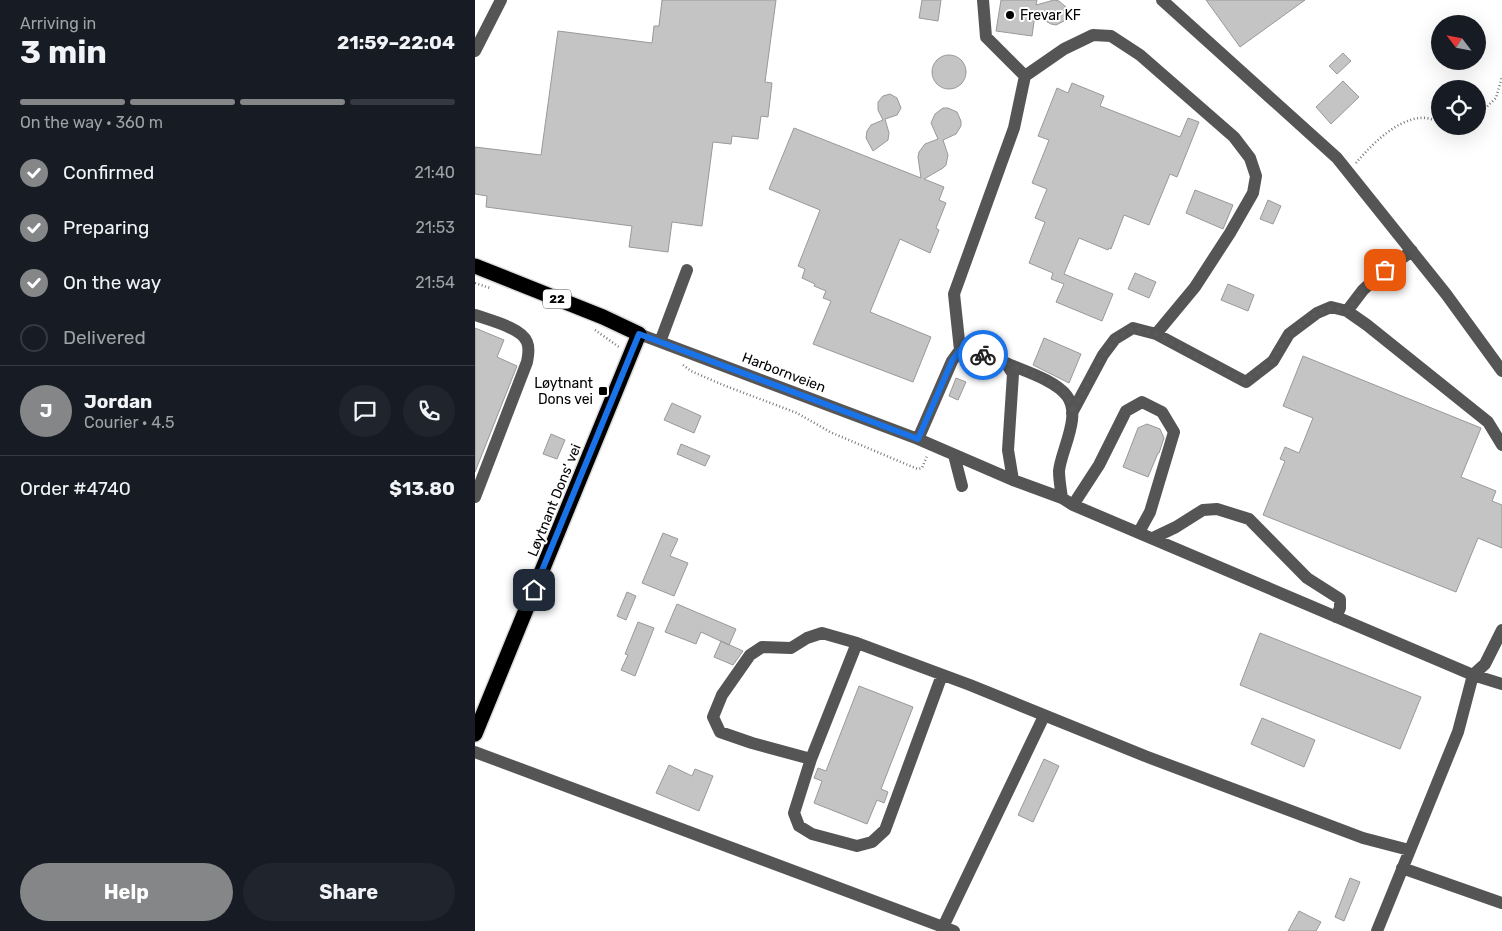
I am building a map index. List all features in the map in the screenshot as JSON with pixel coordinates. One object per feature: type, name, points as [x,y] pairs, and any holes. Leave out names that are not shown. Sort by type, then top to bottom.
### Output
[{"type":"highway","name":"22","points":[[475,266],[603,317],[639,334]]},
{"type":"highway","name":"Løytnant Dons' vei","points":[[475,734],[639,334]]},
{"type":"street","points":[[475,51],[501,0]]},
{"type":"street","points":[[983,0],[986,37],[1025,76]]},
{"type":"street","points":[[1162,0],[1337,158],[1446,294],[1502,371]]},
{"type":"street","points":[[918,439],[952,361],[960,350],[954,294],[1014,128],[1025,76],[1064,48],[1093,35],[1111,36],[1141,55],[1234,137],[1250,158],[1255,176],[1253,193],[1230,233],[1195,287],[1156,334]]},
{"type":"street","points":[[1347,311],[1363,290],[1385,270],[1412,251]]},
{"type":"street","points":[[660,342],[687,270]]},
{"type":"street","points":[[1072,413],[1103,355],[1115,339],[1133,328],[1156,334],[1245,382],[1273,360],[1289,334],[1317,313],[1331,307],[1347,311],[1367,325],[1488,422],[1502,444]]},
{"type":"street","points":[[475,315],[512,329],[522,335],[527,342],[529,350],[527,362],[475,497]]},
{"type":"street","name":"Harbornveien","points":[[639,334],[918,439],[1473,675],[1502,684]]},
{"type":"street","points":[[960,350],[974,352],[1006,363],[1053,385],[1068,397],[1072,413],[1070,431],[1059,471],[1067,502]]},
{"type":"street","points":[[1006,363],[1013,374],[1008,450],[1013,480]]},
{"type":"street","points":[[1067,502],[1099,464],[1125,410],[1142,402],[1162,412],[1174,432],[1150,512],[1139,532]]},
{"type":"street","points":[[954,455],[961,486]]},
{"type":"street","points":[[1153,538],[1177,527],[1203,510],[1217,509],[1249,518],[1307,578],[1340,599],[1340,608],[1336,617]]},
{"type":"street","points":[[1377,931],[1458,732],[1473,675],[1485,664],[1502,630]]},
{"type":"street","points":[[811,759],[752,743],[721,732],[713,717],[722,696],[750,654],[762,647],[791,648],[807,638],[822,633],[857,643],[942,675],[1363,838],[1409,850]]},
{"type":"street","points":[[857,643],[811,759],[793,812],[799,826],[812,834],[857,846],[872,842],[885,830],[942,675]]},
{"type":"street","points":[[475,752],[949,929],[1044,716]]},
{"type":"street","points":[[1402,868],[1502,902]]},
{"type":"path","points":[[1486,107],[1496,98],[1502,78]]},
{"type":"path","points":[[1349,172],[1368,149],[1397,126],[1421,118],[1431,120]]},
{"type":"path","points":[[679,349],[682,364],[691,371],[797,413],[830,432],[918,469],[922,468],[932,445]]},
{"type":"building","points":[[662,0],[776,0],[765,82],[772,83],[768,117],[761,116],[758,139],[732,136],[731,144],[713,142],[702,226],[672,222],[668,252],[629,247],[632,226],[486,207],[487,196],[475,194],[475,147],[541,155],[558,31],[652,43],[654,26],[659,26]]},
{"type":"building","points":[[922,0],[941,0],[938,21],[919,18]]},
{"type":"building","points":[[1001,0],[1037,0],[1036,5],[1054,0],[1059,1],[1066,7],[1067,17],[1056,25],[1035,15],[1032,36],[996,31]]},
{"type":"building","points":[[1206,0],[1305,0],[1240,47]]},
{"type":"building","points":[[1343,53],[1351,61],[1337,74],[1329,66]]},
{"type":"building","points":[[949,55],[961,60],[966,72],[961,84],[949,89],[937,84],[932,72],[937,60]]},
{"type":"building","points":[[1343,81],[1359,97],[1331,124],[1316,107]]},
{"type":"building","points":[[1072,83],[1104,96],[1100,106],[1180,137],[1188,118],[1199,122],[1177,177],[1170,174],[1149,225],[1124,215],[1111,249],[1109,248],[1108,250],[1079,238],[1064,274],[1113,294],[1102,321],[1056,302],[1064,284],[1051,279],[1053,273],[1029,263],[1045,222],[1035,218],[1047,189],[1032,183],[1049,140],[1038,136],[1057,88],[1068,93]]},
{"type":"building","points":[[890,94],[897,98],[901,108],[897,115],[885,119],[889,133],[888,140],[873,151],[866,138],[867,131],[871,125],[883,120],[878,110],[878,102],[883,96]]},
{"type":"building","points":[[943,108],[957,112],[961,126],[956,134],[943,140],[948,155],[946,165],[924,179],[944,187],[939,200],[946,203],[936,228],[939,230],[930,253],[900,239],[870,312],[931,337],[913,382],[813,344],[831,301],[823,298],[826,291],[802,278],[805,269],[798,266],[820,210],[769,189],[794,128],[921,178],[919,152],[925,144],[938,139],[931,123],[935,114]]},
{"type":"building","points":[[1195,190],[1233,205],[1223,229],[1186,213]]},
{"type":"building","points":[[1268,200],[1281,206],[1273,224],[1260,219]]},
{"type":"building","points":[[1135,273],[1156,282],[1149,298],[1128,289]]},
{"type":"building","points":[[1228,284],[1254,295],[1248,311],[1221,300]]},
{"type":"building","points":[[475,328],[504,340],[497,357],[517,366],[475,472]]},
{"type":"building","points":[[1044,338],[1081,354],[1069,383],[1033,365]]},
{"type":"building","points":[[1303,356],[1481,428],[1461,477],[1496,491],[1492,501],[1502,505],[1502,548],[1478,538],[1456,592],[1263,515],[1285,461],[1280,459],[1285,447],[1299,453],[1313,418],[1283,406]]},
{"type":"building","points":[[956,378],[966,382],[958,400],[949,396]]},
{"type":"building","points":[[672,403],[701,416],[694,433],[664,420]]},
{"type":"building","points":[[1147,424],[1160,429],[1164,438],[1148,477],[1123,467],[1138,428]]},
{"type":"building","points":[[551,434],[565,440],[557,459],[543,454]]},
{"type":"building","points":[[681,444],[710,456],[705,466],[677,454]]},
{"type":"building","points":[[663,533],[678,539],[670,556],[688,563],[674,596],[642,583]]},
{"type":"building","points":[[627,592],[636,596],[626,620],[617,616]]},
{"type":"building","points":[[677,604],[736,629],[729,645],[701,632],[696,644],[665,632]]},
{"type":"building","points":[[638,622],[654,628],[635,676],[621,670],[628,655],[625,654]]},
{"type":"building","points":[[1260,633],[1421,697],[1400,749],[1240,685]]},
{"type":"building","points":[[721,641],[743,651],[733,665],[714,657]]},
{"type":"building","points":[[859,686],[913,707],[881,789],[888,792],[884,803],[877,800],[867,824],[814,803],[822,781],[814,778],[818,768],[826,771]]},
{"type":"building","points":[[1262,718],[1315,740],[1304,767],[1251,744]]},
{"type":"building","points":[[1044,759],[1059,766],[1033,822],[1018,815]]},
{"type":"building","points":[[669,765],[692,776],[695,769],[713,776],[699,811],[656,793]]},
{"type":"building","points":[[1350,878],[1360,882],[1344,921],[1335,917]]},
{"type":"building","points":[[1299,911],[1321,922],[1316,931],[1288,931]]},
{"type":"way so far","points":[[983,355],[1038,376],[1053,385],[1068,397],[1072,413],[1103,355],[1115,339],[1133,328],[1156,334],[1245,382],[1273,360],[1289,334],[1317,313],[1331,307],[1347,311],[1363,290],[1385,270]]},
{"type":"place","name":"Frevar KF","points":[[1010,15]]},
{"type":"place","name":"Løytnant Dons vei","points":[[603,391]]},
{"type":"route","points":[[534,590],[639,334],[918,439],[952,361],[960,350],[983,355]]}]
